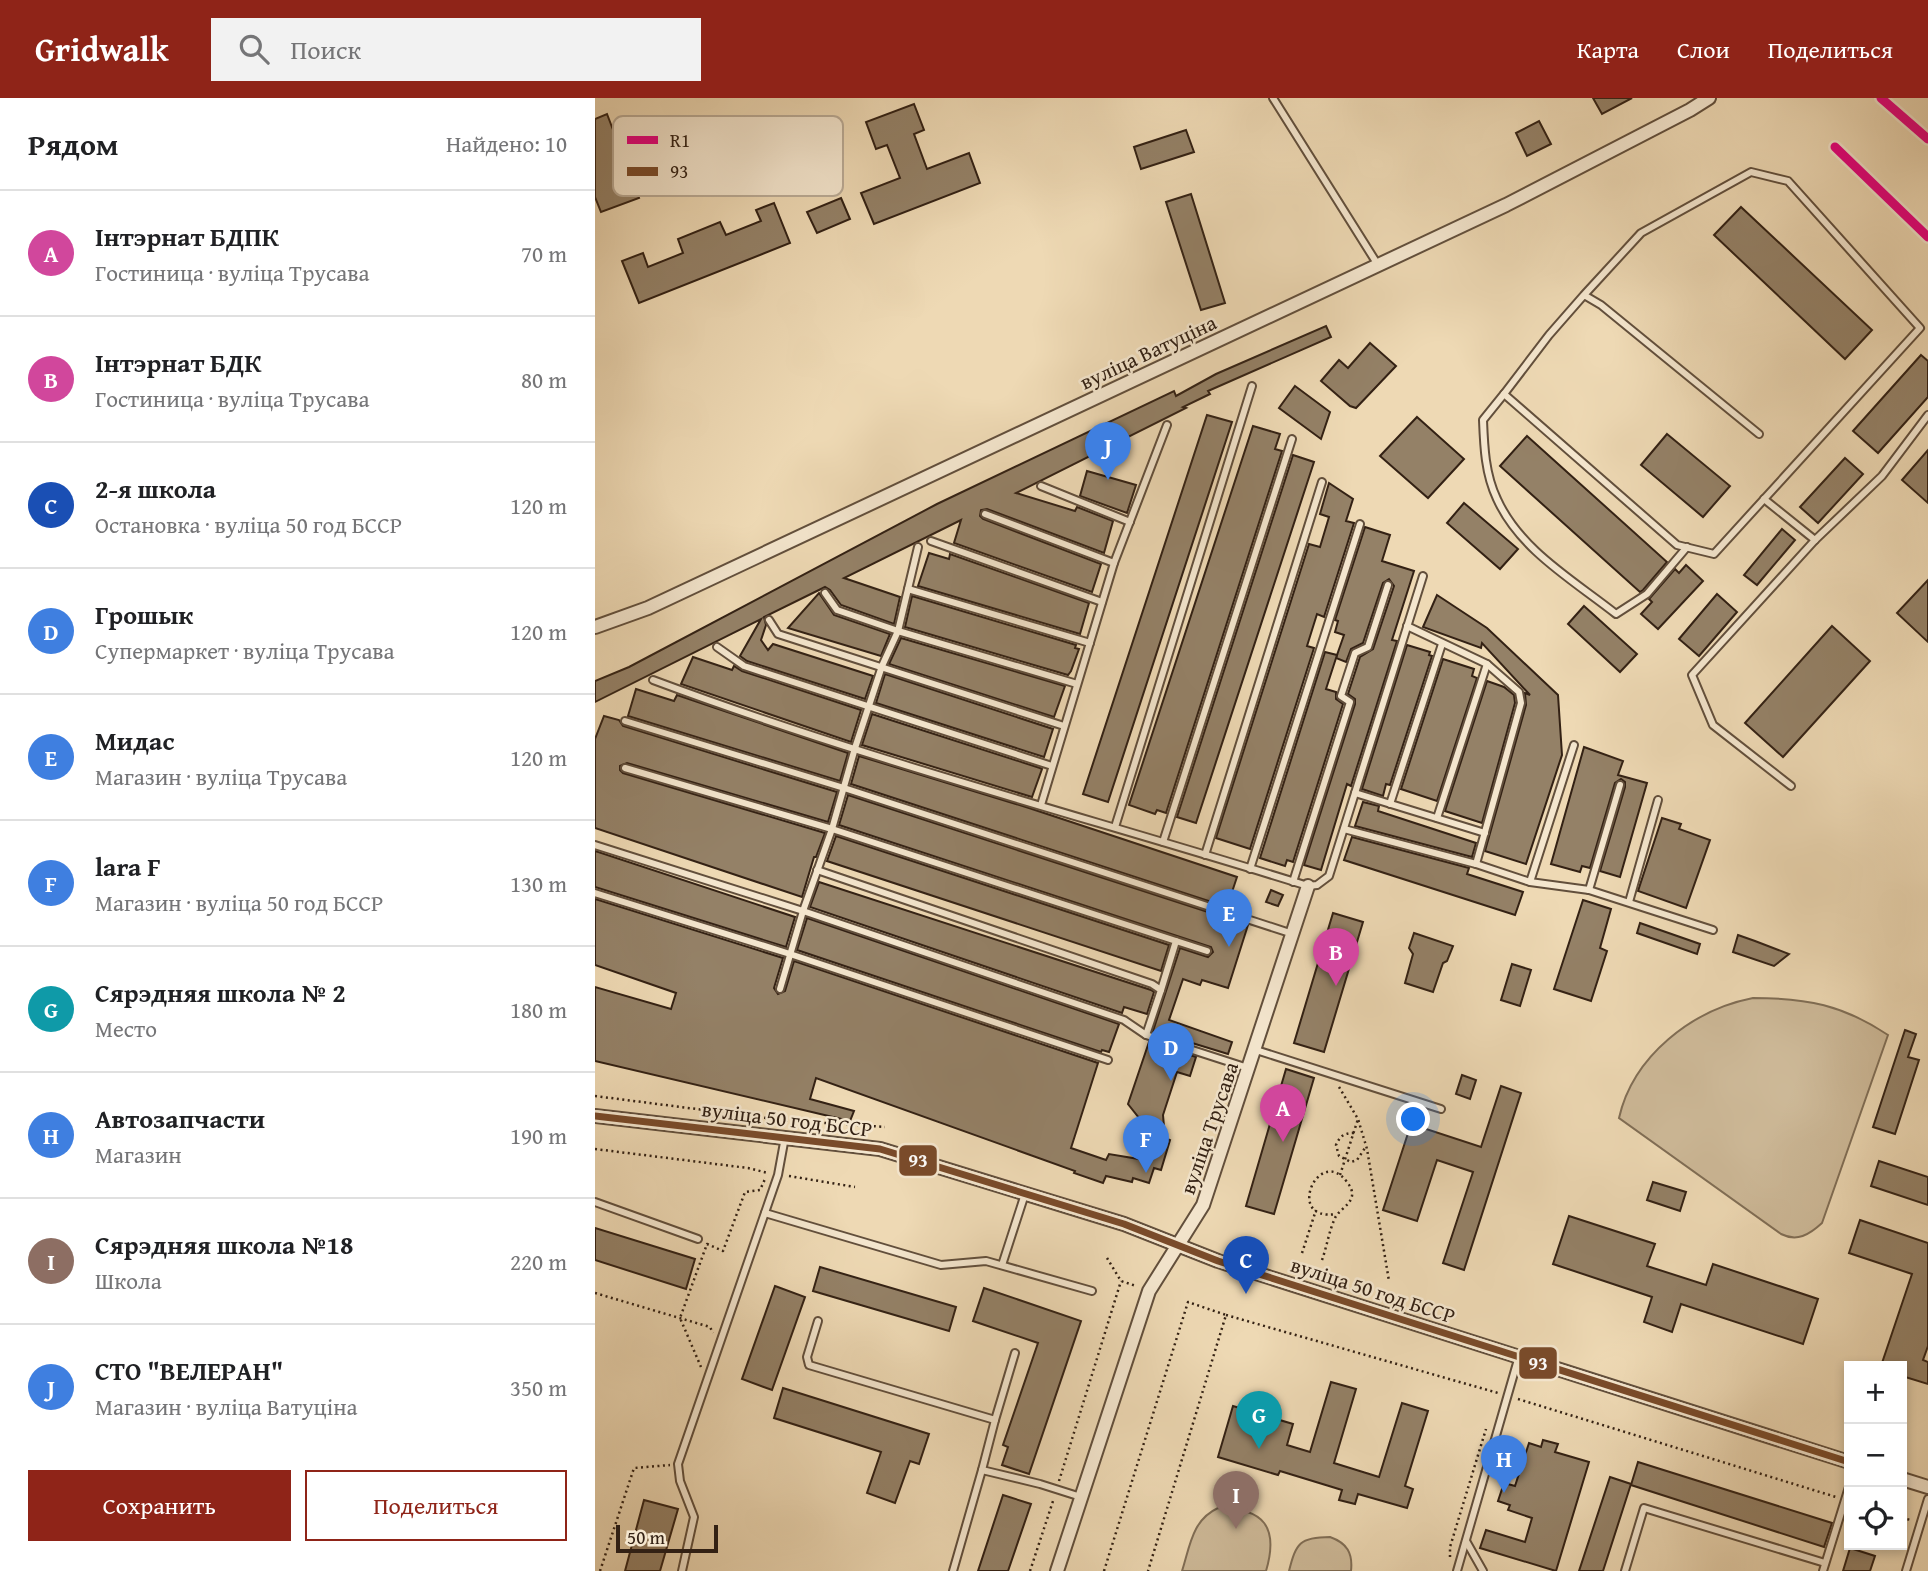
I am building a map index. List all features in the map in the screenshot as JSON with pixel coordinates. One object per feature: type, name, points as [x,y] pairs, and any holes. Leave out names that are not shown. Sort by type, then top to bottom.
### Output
[{"type":"street","name":"вуліца Ватуціна","points":[[595,627],[648,608],[1506,205],[1709,98]]},
{"type":"street","name":"вуліца Трусава","points":[[1058,1571],[1149,1290],[1203,1205],[1250,1069],[1308,886]]},
{"type":"street","name":"вуліца 50 год БССР","points":[[595,1116],[880,1149],[1124,1224],[1176,1246],[1844,1460]]},
{"type":"street","points":[[1907,1481],[1928,1487]]},
{"type":"lane","points":[[1273,98],[1378,265]]},
{"type":"lane","points":[[1687,547],[1647,594],[1616,614],[1525,542],[1496,499],[1485,456],[1483,419],[1549,335],[1641,233],[1751,172],[1788,181],[1928,334]]},
{"type":"lane","points":[[1584,295],[1601,305],[1759,434]]},
{"type":"lane","points":[[1504,394],[1677,545],[1714,554],[1920,328]]},
{"type":"lane","points":[[1115,828],[1252,386]]},
{"type":"lane","points":[[1791,786],[1713,725],[1692,675],[1815,540],[1882,476],[1928,415]]},
{"type":"lane","points":[[1041,805],[1114,563],[1167,425]]},
{"type":"lane","points":[[1163,842],[1292,439]]},
{"type":"lane","points":[[1205,855],[1322,482]]},
{"type":"lane","points":[[1041,486],[1130,522]]},
{"type":"lane","points":[[1764,499],[1815,540]]},
{"type":"lane","points":[[985,514],[1114,563]]},
{"type":"lane","points":[[1250,869],[1360,524]]},
{"type":"lane","points":[[931,541],[1103,602]]},
{"type":"lane","points":[[780,989],[882,666],[898,631],[918,547]]},
{"type":"lane","points":[[653,680],[855,748],[1293,882],[1308,886],[1317,885],[1329,876],[1423,576]]},
{"type":"lane","points":[[1293,882],[1350,702],[1341,696],[1344,685],[1355,653],[1368,648],[1388,585]]},
{"type":"lane","points":[[908,589],[1090,643]]},
{"type":"lane","points":[[825,593],[837,610],[1077,684]]},
{"type":"lane","points":[[769,620],[778,634],[1064,726]]},
{"type":"lane","points":[[1407,626],[1487,664],[1519,692],[1521,703],[1476,864]]},
{"type":"lane","points":[[1389,804],[1442,644]]},
{"type":"lane","points":[[717,646],[744,666],[1052,766]]},
{"type":"lane","points":[[1437,818],[1487,664]]},
{"type":"lane","points":[[625,721],[843,788],[1293,934]]},
{"type":"lane","points":[[1530,882],[1574,745]]},
{"type":"lane","points":[[625,768],[832,829],[1207,951]]},
{"type":"lane","points":[[1589,890],[1620,785]]},
{"type":"lane","points":[[1355,793],[1485,833]]},
{"type":"lane","points":[[1629,902],[1658,800]]},
{"type":"lane","points":[[1344,829],[1476,864],[1530,882],[1589,890],[1713,930]]},
{"type":"lane","points":[[595,845],[803,911],[1124,1020],[1146,1035],[1250,1069]]},
{"type":"lane","points":[[817,870],[1152,984],[1161,990]]},
{"type":"lane","points":[[595,893],[790,954],[1108,1060]]},
{"type":"lane","points":[[1146,1035],[1176,941]]},
{"type":"lane","points":[[1256,1050],[1441,1109]]},
{"type":"lane","points":[[682,1571],[694,1517],[680,1480],[678,1464],[778,1175],[785,1137]]},
{"type":"lane","points":[[1002,1265],[1025,1194]]},
{"type":"lane","points":[[595,1202],[698,1239]]},
{"type":"lane","points":[[765,1213],[941,1265],[986,1261],[1092,1291]]},
{"type":"lane","points":[[818,1321],[807,1357],[809,1365],[995,1420]]},
{"type":"lane","points":[[953,1571],[1015,1353]]},
{"type":"lane","points":[[1457,1571],[1519,1356]]},
{"type":"lane","points":[[982,1470],[1081,1497]]},
{"type":"lane","points":[[1906,1571],[1928,1499]]},
{"type":"lane","points":[[1625,1571],[1644,1508],[1824,1567],[1844,1502]]},
{"type":"lane","points":[[1466,1541],[1483,1571]]},
{"type":"path","points":[[1332,1074],[1358,1119],[1366,1146],[1389,1281]]},
{"type":"path","points":[[595,1096],[782,1120],[884,1127]]},
{"type":"path","points":[[1340,1175],[1358,1119]]},
{"type":"path","points":[[1354,1133],[1345,1133],[1336,1145],[1339,1156],[1345,1160],[1357,1160],[1366,1146]]},
{"type":"path","points":[[595,1149],[748,1168],[855,1187]]},
{"type":"path","points":[[705,1361],[701,1367],[680,1318],[707,1244],[723,1251],[745,1192],[760,1190],[768,1173]]},
{"type":"path","points":[[1320,1175],[1340,1175],[1349,1185],[1351,1192],[1348,1206],[1329,1215],[1316,1210],[1309,1198],[1311,1185],[1320,1175]]},
{"type":"path","points":[[1302,1253],[1316,1210]]},
{"type":"path","points":[[1322,1260],[1336,1214]]},
{"type":"path","points":[[1107,1258],[1121,1281],[1141,1288]]},
{"type":"path","points":[[1030,1571],[1121,1281]]},
{"type":"path","points":[[595,1293],[710,1327],[715,1336]]},
{"type":"path","points":[[1104,1571],[1188,1302],[1844,1499]]},
{"type":"path","points":[[1148,1571],[1226,1315]]},
{"type":"path","points":[[1450,1559],[1450,1547],[1487,1427]]},
{"type":"path","points":[[600,1571],[634,1468],[678,1464]]},
{"type":"shaded area","points":[[1753,998],[1824,1005],[1856,1017],[1888,1035],[1822,1223],[1808,1234],[1798,1237],[1781,1234],[1619,1118],[1637,1075],[1668,1039],[1708,1013]]},
{"type":"shaded area","points":[[1218,1508],[1247,1512],[1264,1523],[1269,1532],[1270,1543],[1266,1571],[1182,1571],[1197,1527],[1209,1513]]},
{"type":"shaded area","points":[[1330,1537],[1348,1549],[1351,1571],[1289,1571],[1294,1554],[1301,1544],[1312,1538]]},
{"type":"building","points":[[1593,98],[1632,98],[1602,114]]},
{"type":"building","points":[[914,104],[924,130],[914,134],[927,169],[969,153],[980,183],[874,224],[861,193],[900,178],[887,145],[876,149],[866,122]]},
{"type":"building","points":[[607,114],[613,130],[613,196],[639,198],[601,212],[595,197],[595,119]]},
{"type":"building","points":[[1539,121],[1551,144],[1527,156],[1516,133]]},
{"type":"building","points":[[1186,130],[1194,152],[1141,169],[1134,147]]},
{"type":"building","points":[[1191,194],[1225,303],[1201,310],[1166,202]]},
{"type":"building","points":[[841,198],[850,219],[817,233],[807,212]]},
{"type":"building","points":[[774,203],[790,243],[639,303],[622,261],[643,253],[648,267],[683,253],[678,239],[720,222],[726,235],[761,221],[756,210]]},
{"type":"building","points":[[1741,207],[1872,330],[1845,359],[1714,235]]},
{"type":"building","points":[[1326,326],[1331,337],[1208,391],[1210,394],[1183,407],[1186,408],[1016,493],[1075,511],[1077,507],[1113,521],[1104,553],[987,509],[981,510],[980,516],[983,519],[1101,564],[1092,592],[954,543],[961,520],[844,578],[900,597],[894,624],[841,605],[825,587],[764,617],[766,625],[761,640],[768,650],[773,644],[873,676],[865,699],[747,661],[740,656],[761,619],[595,702],[595,681],[629,667],[937,504],[1174,391],[1176,396],[1216,374]]},
{"type":"building","points":[[1370,343],[1396,366],[1356,408],[1321,381],[1339,360],[1348,368]]},
{"type":"building","points":[[1921,355],[1928,361],[1928,397],[1878,453],[1853,431]]},
{"type":"building","points":[[1295,386],[1330,412],[1321,439],[1279,408]]},
{"type":"building","points":[[1207,415],[1232,422],[1108,802],[1083,794]]},
{"type":"building","points":[[1417,417],[1464,459],[1428,498],[1380,456]]},
{"type":"building","points":[[1253,426],[1280,434],[1275,449],[1282,451],[1166,813],[1157,810],[1155,814],[1129,805]]},
{"type":"building","points":[[1667,434],[1730,486],[1703,517],[1641,465]]},
{"type":"building","points":[[1527,436],[1667,562],[1643,590],[1640,592],[1500,466]]},
{"type":"building","points":[[1928,450],[1928,503],[1902,480]]},
{"type":"building","points":[[1293,455],[1314,462],[1196,823],[1177,817]]},
{"type":"building","points":[[1845,458],[1863,474],[1818,523],[1800,507]]},
{"type":"building","points":[[1087,471],[1136,485],[1127,513],[1080,496]]},
{"type":"building","points":[[1329,483],[1353,499],[1346,521],[1354,523],[1324,617],[1317,614],[1307,646],[1314,648],[1250,849],[1216,838],[1309,544],[1320,547],[1329,517],[1320,514]]},
{"type":"building","points":[[1464,503],[1518,549],[1500,569],[1447,523]]},
{"type":"building","points":[[1365,527],[1390,535],[1382,561],[1414,571],[1392,640],[1397,641],[1351,786],[1347,784],[1321,870],[1304,865],[1355,704],[1355,699],[1348,694],[1360,657],[1373,649],[1394,586],[1389,579],[1383,583],[1363,643],[1351,649],[1346,662],[1336,658],[1344,635],[1335,632],[1338,621],[1335,620]]},
{"type":"building","points":[[1782,529],[1795,540],[1757,585],[1744,575]]},
{"type":"building","points":[[929,553],[949,559],[950,554],[1089,603],[1080,634],[918,586]]},
{"type":"building","points":[[1686,565],[1703,581],[1658,629],[1641,614],[1652,602],[1649,599],[1675,569],[1679,573]]},
{"type":"building","points":[[1928,580],[1928,642],[1897,613]]},
{"type":"building","points":[[819,593],[834,615],[890,634],[881,656],[788,628]]},
{"type":"building","points":[[1717,594],[1737,612],[1699,656],[1679,639]]},
{"type":"building","points":[[1437,595],[1487,628],[1558,695],[1562,755],[1526,864],[1485,851],[1526,705],[1525,693],[1530,695],[1482,643],[1481,648],[1423,627]]},
{"type":"building","points":[[912,596],[1076,645],[1075,648],[1079,649],[1071,671],[1068,675],[905,627]]},
{"type":"building","points":[[1584,606],[1637,654],[1620,672],[1568,624]]},
{"type":"building","points":[[1832,626],[1870,661],[1783,757],[1745,723]]},
{"type":"building","points":[[901,638],[1065,686],[1054,717],[889,664]]},
{"type":"building","points":[[1407,645],[1430,652],[1429,655],[1432,656],[1390,785],[1386,784],[1383,796],[1362,789]]},
{"type":"building","points":[[1325,652],[1337,655],[1326,689],[1336,692],[1336,699],[1343,704],[1293,862],[1287,860],[1285,866],[1260,858]]},
{"type":"building","points":[[693,657],[732,670],[734,666],[742,671],[861,710],[851,742],[681,684]]},
{"type":"building","points":[[1443,659],[1474,669],[1472,676],[1477,678],[1437,801],[1401,789]]},
{"type":"building","points":[[885,674],[1053,729],[1044,757],[876,703]]},
{"type":"building","points":[[1487,681],[1504,687],[1514,695],[1515,703],[1482,823],[1445,811]]},
{"type":"building","points":[[636,689],[674,701],[677,695],[848,753],[840,781],[628,716]]},
{"type":"building","points":[[872,714],[1042,769],[1032,797],[862,745]]},
{"type":"building","points":[[604,716],[619,720],[623,726],[837,792],[828,822],[627,763],[620,766],[623,773],[825,833],[814,857],[802,897],[595,828],[595,739]]},
{"type":"building","points":[[1584,747],[1623,761],[1618,775],[1647,783],[1620,877],[1600,871],[1625,787],[1625,782],[1621,779],[1615,783],[1590,868],[1582,866],[1580,872],[1551,864]]},
{"type":"building","points":[[859,756],[1029,808],[1237,877],[1227,907],[851,784]]},
{"type":"building","points":[[848,795],[1248,925],[1228,988],[1202,980],[1200,985],[1183,979],[1169,1020],[1232,1042],[1228,1054],[1153,1031],[1180,948],[1208,957],[1213,952],[1211,947],[839,825]]},
{"type":"building","points":[[1363,802],[1379,806],[1378,811],[1476,843],[1472,857],[1355,826]]},
{"type":"building","points":[[1662,818],[1681,824],[1679,829],[1710,840],[1686,908],[1638,891]]},
{"type":"building","points":[[836,836],[1169,945],[1161,971],[827,861]]},
{"type":"building","points":[[1352,837],[1469,868],[1467,874],[1523,892],[1515,915],[1344,860]]},
{"type":"building","points":[[595,851],[795,917],[786,947],[595,887]]},
{"type":"building","points":[[819,882],[1151,990],[1154,992],[1147,1014],[1124,1007],[1122,1013],[810,907]]},
{"type":"building","points":[[1271,890],[1283,895],[1278,906],[1266,902]]},
{"type":"building","points":[[595,899],[783,958],[774,988],[778,994],[785,991],[794,961],[1098,1063],[1071,1148],[1106,1160],[1109,1154],[1139,1159],[1145,1139],[1133,1136],[1139,1118],[1128,1104],[1149,1042],[1196,1057],[1190,1076],[1177,1072],[1163,1115],[1165,1138],[1170,1140],[1161,1170],[1154,1168],[1149,1183],[1133,1178],[1132,1182],[1106,1176],[1103,1183],[816,1078],[810,1099],[854,1111],[850,1121],[595,1061],[595,987],[671,1009],[676,993],[595,965]]},
{"type":"building","points":[[1583,900],[1611,909],[1600,948],[1607,951],[1591,1001],[1554,989]]},
{"type":"building","points":[[1333,913],[1363,922],[1324,1052],[1294,1043]]},
{"type":"building","points":[[807,918],[1119,1024],[1109,1052],[1101,1052],[797,950]]},
{"type":"building","points":[[1640,923],[1700,944],[1697,954],[1637,933]]},
{"type":"building","points":[[1414,933],[1453,946],[1447,961],[1443,963],[1433,992],[1405,983],[1413,954],[1409,948]]},
{"type":"building","points":[[1738,935],[1789,954],[1774,966],[1733,952]]},
{"type":"building","points":[[1512,964],[1531,970],[1520,1006],[1501,1000]]},
{"type":"building","points":[[1905,1030],[1916,1034],[1908,1057],[1919,1060],[1895,1134],[1873,1127]]},
{"type":"building","points":[[1286,1069],[1314,1078],[1274,1214],[1246,1206]]},
{"type":"building","points":[[1462,1075],[1476,1080],[1470,1099],[1456,1094]]},
{"type":"building","points":[[1501,1086],[1521,1093],[1464,1270],[1443,1263],[1473,1172],[1437,1160],[1417,1221],[1383,1210],[1411,1124],[1481,1147]]},
{"type":"building","points":[[1879,1161],[1928,1177],[1928,1205],[1871,1186]]},
{"type":"building","points":[[1653,1182],[1686,1192],[1680,1211],[1647,1200]]},
{"type":"building","points":[[1569,1216],[1655,1244],[1647,1266],[1706,1285],[1713,1264],[1818,1299],[1803,1344],[1681,1304],[1672,1332],[1644,1322],[1652,1297],[1553,1264]]},
{"type":"building","points":[[1860,1220],[1928,1243],[1928,1346],[1923,1360],[1928,1362],[1928,1384],[1907,1378],[1907,1361],[1883,1361],[1912,1274],[1849,1253]]},
{"type":"building","points":[[595,1228],[695,1259],[686,1289],[595,1260]]},
{"type":"building","points":[[820,1267],[956,1307],[949,1331],[813,1291]]},
{"type":"building","points":[[775,1286],[805,1297],[772,1390],[742,1379]]},
{"type":"building","points":[[984,1288],[1081,1321],[1029,1474],[1002,1465],[1008,1447],[1003,1445],[1038,1343],[973,1321]]},
{"type":"building","points":[[1331,1382],[1356,1389],[1334,1463],[1379,1477],[1402,1403],[1428,1411],[1405,1486],[1413,1489],[1407,1508],[1358,1494],[1355,1504],[1339,1500],[1342,1490],[1280,1471],[1278,1475],[1218,1457],[1233,1406],[1293,1424],[1287,1445],[1310,1452]]},
{"type":"building","points":[[783,1388],[929,1434],[919,1464],[910,1461],[895,1503],[867,1493],[881,1452],[774,1418]]},
{"type":"building","points":[[1543,1440],[1558,1444],[1555,1452],[1589,1462],[1556,1571],[1480,1548],[1486,1530],[1525,1542],[1532,1518],[1508,1510],[1510,1505],[1498,1501],[1504,1483],[1515,1486],[1529,1443],[1541,1447]]},
{"type":"building","points":[[1638,1462],[1832,1523],[1824,1547],[1631,1485]]},
{"type":"building","points":[[1610,1477],[1631,1484],[1603,1571],[1579,1571]]},
{"type":"building","points":[[1003,1495],[1031,1504],[1008,1571],[978,1571]]},
{"type":"building","points":[[644,1500],[678,1509],[660,1571],[625,1571]]},
{"type":"building","points":[[1849,1550],[1875,1556],[1870,1571],[1843,1571]]},
{"type":"transit line","name":"R1","points":[[1881,98],[1928,139]]},
{"type":"transit line","name":"R1","points":[[1835,147],[1928,237]]},
{"type":"transit line","name":"93","points":[[595,1116],[880,1149],[1124,1224],[1218,1261],[1844,1460]]},
{"type":"place","name":"СТО \"ВЕЛЕРАН\"","points":[[1108,480]]},
{"type":"place","name":"Мидас","points":[[1229,947]]},
{"type":"place","name":"Інтэрнат БДК","points":[[1336,986]]},
{"type":"place","name":"Грошык","points":[[1171,1081]]},
{"type":"place","name":"Інтэрнат БДПК","points":[[1283,1142]]},
{"type":"place","name":"lara F","points":[[1146,1173]]},
{"type":"place","name":"2-я школа","points":[[1246,1294]]},
{"type":"place","name":"Сярэдняя школа № 2","points":[[1259,1449]]},
{"type":"place","name":"Автозапчасти","points":[[1504,1493]]},
{"type":"place","name":"Сярэдняя школа №18","points":[[1236,1529]]}]
